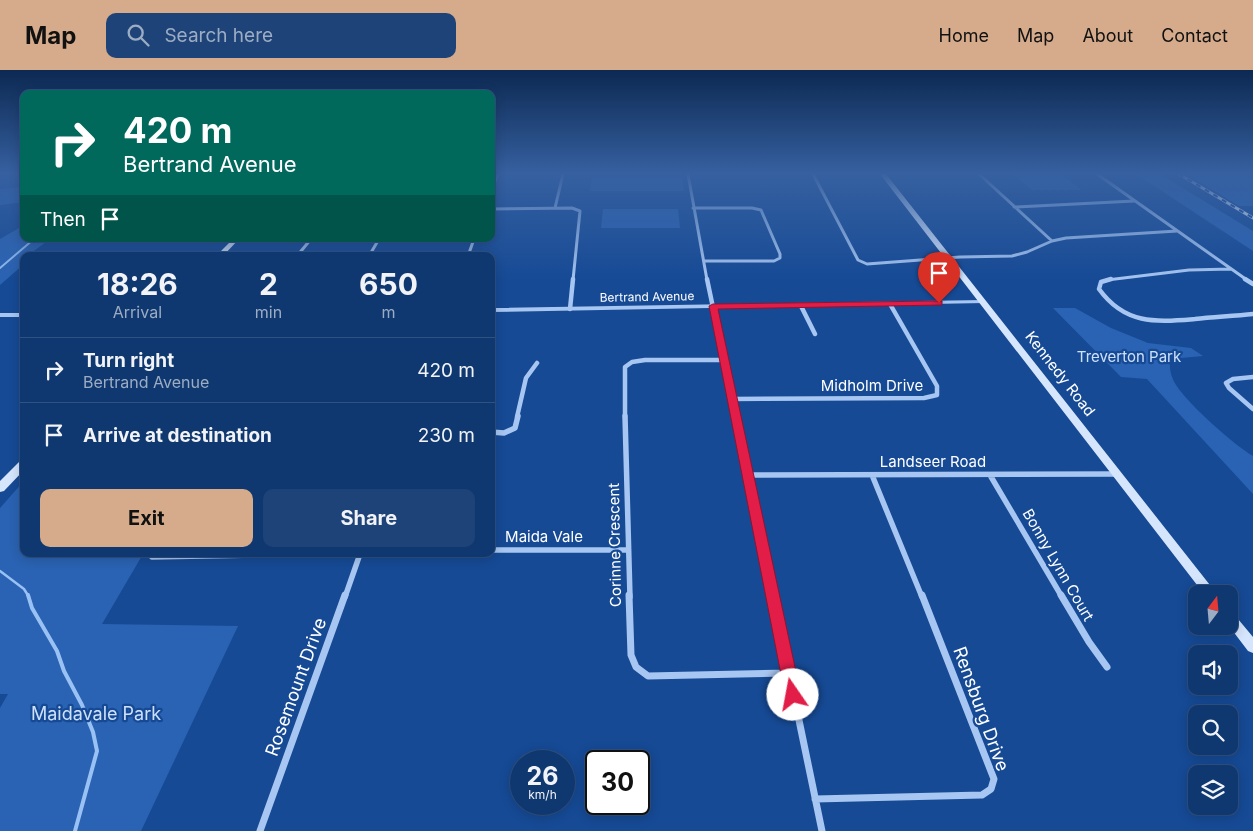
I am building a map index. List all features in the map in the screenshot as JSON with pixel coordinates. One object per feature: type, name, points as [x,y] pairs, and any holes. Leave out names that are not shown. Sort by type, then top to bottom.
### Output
[{"type":"main road","name":"Kennedy Road","points":[[911,210],[1204,585]]},
{"type":"main road","points":[[223,252],[233,242]]},
{"type":"main road","points":[[0,488],[20,467]]},
{"type":"main road","points":[[1238,628],[1253,647]]},
{"type":"street","points":[[570,309],[580,211],[578,210]]},
{"type":"street","points":[[693,210],[822,831]]},
{"type":"street","points":[[705,261],[774,261],[780,258],[761,210],[759,210]]},
{"type":"street","points":[[832,210],[861,262],[873,265],[949,258],[1020,255],[1052,241],[1107,234],[1177,231]]},
{"type":"street","points":[[1017,210],[1052,241]]},
{"type":"street","points":[[1146,210],[1253,284]]},
{"type":"street","points":[[300,252],[309,242]]},
{"type":"street","points":[[1231,269],[1169,272],[1112,278],[1101,282],[1099,289],[1119,310],[1127,315],[1146,321],[1157,322],[1253,314]]},
{"type":"street","name":"Bertrand Avenue","points":[[495,310],[983,302]]},
{"type":"street","name":"Midholm Drive","points":[[732,399],[924,398],[937,395],[937,386],[890,304]]},
{"type":"street","points":[[801,306],[815,334]]},
{"type":"street","points":[[0,315],[20,315]]},
{"type":"street","name":"Corinne Crescent","points":[[724,360],[645,360],[632,362],[625,367],[627,550],[631,655],[636,667],[648,676],[788,672]]},
{"type":"street","points":[[495,432],[504,433],[515,428],[526,378],[537,363]]},
{"type":"street","points":[[1253,377],[1233,379],[1226,383],[1229,388],[1253,409]]},
{"type":"street","name":"Landseer Road","points":[[748,475],[1117,474]]},
{"type":"street","name":"Rensburg Drive","points":[[815,799],[982,795],[991,789],[994,779],[921,593],[872,475]]},
{"type":"street","name":"Bonny Lynn Court","points":[[990,475],[1089,642],[1107,667]]},
{"type":"street","name":"Maida Vale","points":[[495,550],[627,550]]},
{"type":"street","name":"Rosemount Drive","points":[[260,831],[359,557]]},
{"type":"green space","points":[[603,210],[678,210],[680,228],[601,228]]},
{"type":"green space","points":[[1190,210],[1218,210],[1253,231],[1253,251]]},
{"type":"green space","points":[[20,226],[20,242],[46,242],[32,252],[20,252],[20,268],[0,285],[0,239]]},
{"type":"green space","name":"Treverton Park","points":[[1053,308],[1075,308],[1111,328],[1148,343],[1191,348],[1203,356],[1170,359],[1172,376],[1182,393],[1212,424],[1253,456],[1253,494],[1147,379],[1121,377]]},
{"type":"green space","name":"Maidavale Park","points":[[20,485],[20,557],[141,557],[102,624],[238,626],[141,831],[0,831],[0,708],[8,694],[0,694],[0,508]]},
{"type":"waterway","points":[[0,268],[30,242]]},
{"type":"waterway","points":[[0,571],[24,589],[28,596]]},
{"type":"waterway","points":[[28,596],[32,608],[57,651],[64,671],[82,705],[93,732],[97,751],[75,831]]},
{"type":"railway","points":[[1239,210],[1253,218]]},
{"type":"route","points":[[793,695],[713,306],[939,303]]}]
